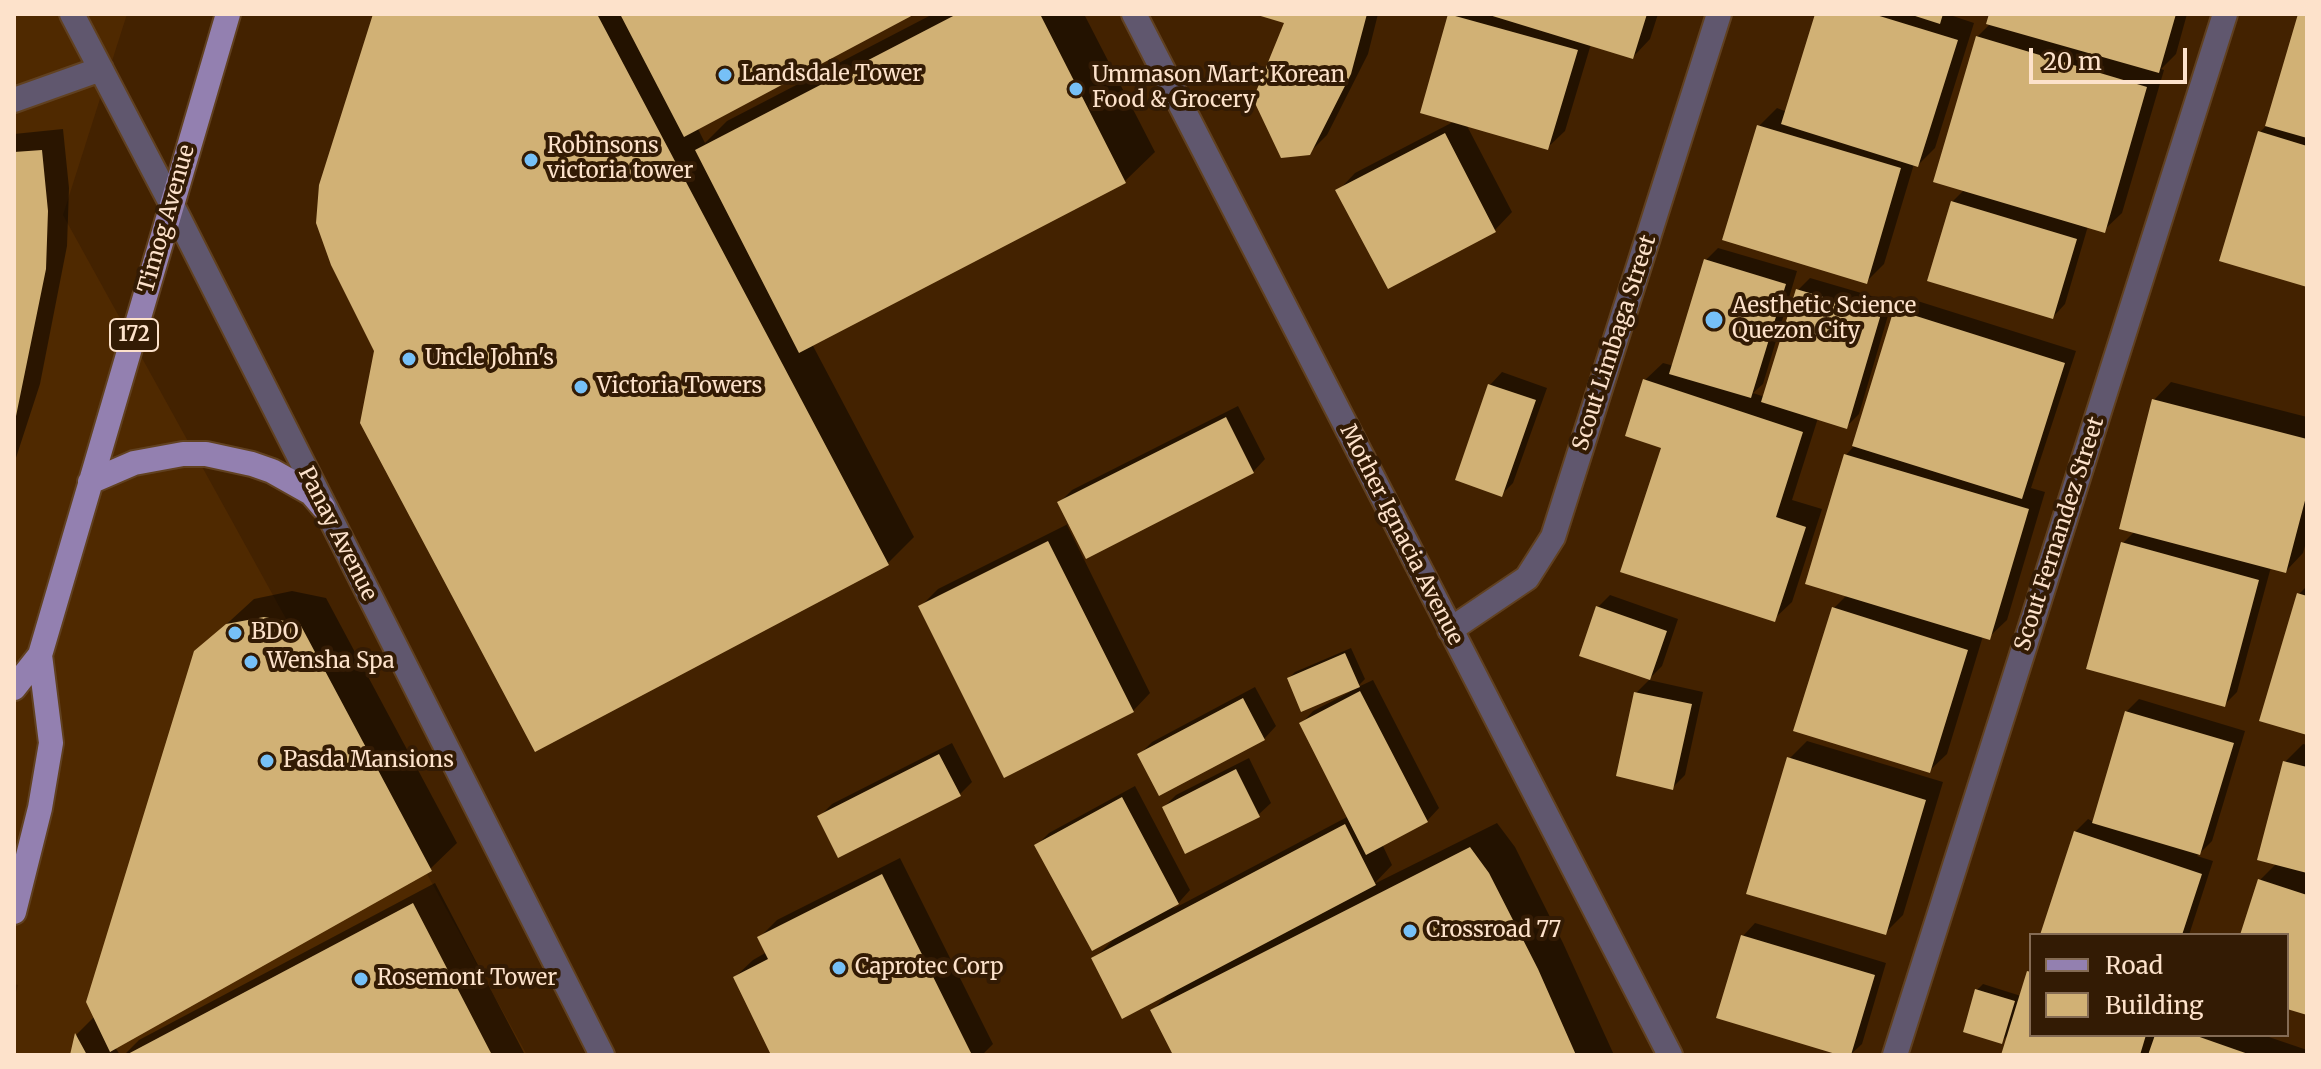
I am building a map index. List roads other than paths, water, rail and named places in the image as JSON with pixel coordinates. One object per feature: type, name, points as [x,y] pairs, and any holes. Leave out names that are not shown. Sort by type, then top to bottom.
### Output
[{"type":"main road","name":"Timog Avenue","points":[[14,688],[40,655],[228,14]]},
{"type":"main road","points":[[90,482],[134,463],[183,454],[206,454],[272,471],[311,493],[323,507]]},
{"type":"main road","name":"Timog Avenue","points":[[14,912],[40,808],[51,743],[40,655]]},
{"type":"street","name":"Panay Avenue","points":[[72,14],[172,205],[602,1055]]},
{"type":"street","name":"Mother Ignacia Avenue","points":[[1134,14],[1670,1055]]},
{"type":"street","name":"Scout Limbaga Street","points":[[1450,630],[1527,578],[1553,537],[1719,14]]},
{"type":"street","name":"Scout Fernandez Street","points":[[1895,1055],[2225,14]]},
{"type":"street","points":[[14,100],[101,69]]},
{"type":"place","name":"Landsdale Tower","points":[[725,75]]},
{"type":"place","name":"Ummason Mart: Korean Food & Grocery","points":[[1076,89]]},
{"type":"place","name":"Robinsons victoria tower","points":[[531,160]]},
{"type":"place","name":"Aesthetic Science Quezon City","points":[[1714,320]]},
{"type":"place","name":"Uncle John's","points":[[409,359]]},
{"type":"place","name":"Victoria Towers","points":[[581,387]]},
{"type":"place","name":"BDO","points":[[235,633]]},
{"type":"place","name":"Wensha Spa","points":[[251,662]]},
{"type":"place","name":"Pasda Mansions","points":[[267,761]]},
{"type":"place","name":"Crossroad 77","points":[[1410,931]]},
{"type":"place","name":"Caprotec Corp","points":[[839,968]]},
{"type":"place","name":"Rosemont Tower","points":[[361,979]]}]
